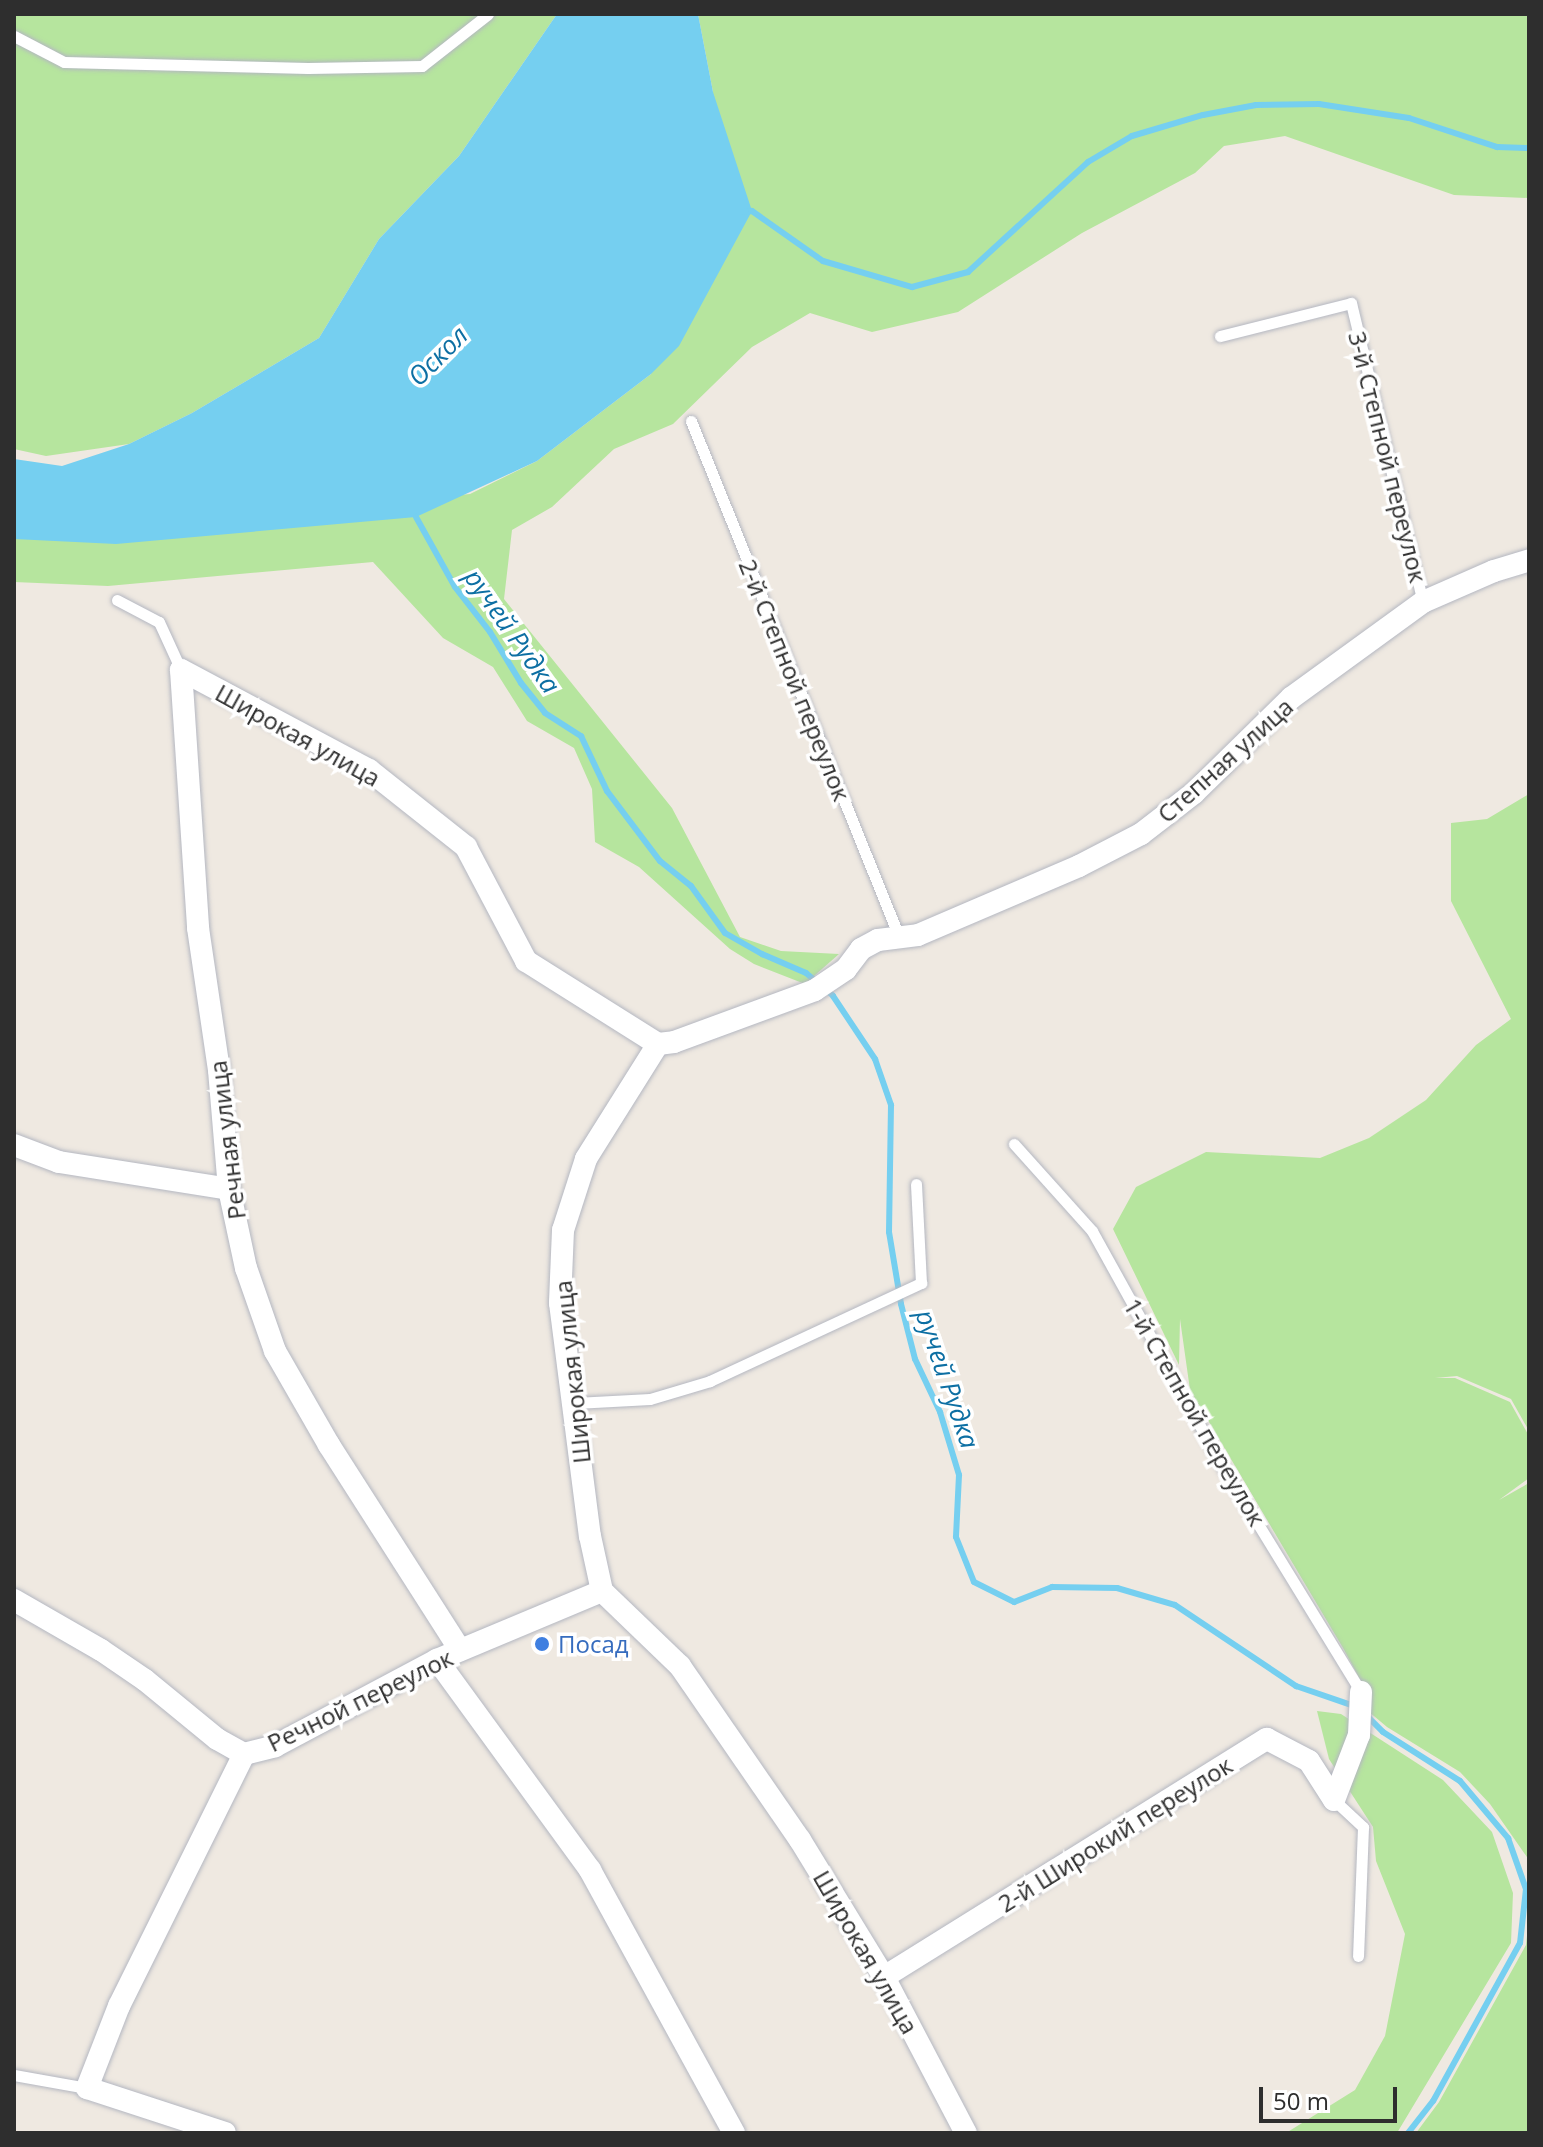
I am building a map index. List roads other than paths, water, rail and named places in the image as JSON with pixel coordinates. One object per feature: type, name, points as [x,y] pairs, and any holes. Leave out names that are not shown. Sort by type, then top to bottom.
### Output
[{"type":"street","name":"Степная улица","points":[[658,1044],[674,1042],[821,986],[846,969],[861,949],[878,940],[900,939],[1079,866],[1141,834],[1194,793],[1291,698],[1423,602],[1494,571],[1529,560]]},
{"type":"street","name":"Широкая улица","points":[[181,670],[369,770],[466,847],[526,961],[658,1044],[586,1159],[563,1230],[560,1303],[590,1536],[602,1591],[680,1666],[800,1840],[884,1977],[966,2133]]},
{"type":"street","name":"Речная улица","points":[[181,670],[198,928],[219,1070],[229,1189],[246,1268],[275,1351],[329,1445],[460,1650]]},
{"type":"street","points":[[14,1145],[59,1162],[229,1189]]},
{"type":"street","name":"Речной переулок","points":[[87,2088],[119,2006],[244,1754],[275,1746],[437,1660],[602,1591]]},
{"type":"street","points":[[14,1600],[101,1650],[145,1680],[217,1739],[244,1754]]},
{"type":"street","points":[[437,1660],[590,1870],[734,2133]]},
{"type":"street","points":[[1334,1800],[1359,1735],[1361,1692]]},
{"type":"street","name":"2-й Широкий переулок","points":[[884,1977],[1267,1739],[1309,1761],[1334,1800]]},
{"type":"street","points":[[87,2088],[225,2133]]},
{"type":"lane","points":[[14,36],[64,62],[308,68],[422,66],[488,14]]},
{"type":"lane","name":"3-й Степной переулок","points":[[1220,336],[1351,303],[1423,602]]},
{"type":"lane","name":"2-й Степной переулок","points":[[691,421],[900,939]]},
{"type":"lane","points":[[117,600],[159,622],[181,670]]},
{"type":"lane","name":"1-й Степной переулок","points":[[1014,1144],[1092,1231],[1220,1462],[1361,1692]]},
{"type":"lane","points":[[575,1403],[650,1399],[710,1381],[921,1283],[916,1184]]},
{"type":"lane","points":[[1334,1800],[1363,1827],[1358,1956]]},
{"type":"lane","points":[[14,2075],[87,2088]]},
{"type":"water","name":"Оскол","points":[[557,14],[698,14],[713,92],[752,211],[679,346],[651,374],[537,461],[416,517],[116,544],[14,539],[14,459],[62,466],[129,444],[192,413],[319,338],[379,239],[459,156]]},
{"type":"waterway","points":[[744,212],[752,211],[823,261],[912,287],[968,272],[1088,162],[1132,136],[1203,115],[1256,105],[1319,104],[1409,118],[1497,147],[1529,148]]},
{"type":"waterway","name":"ручей Рудка","points":[[416,517],[455,587],[490,632],[521,683],[545,713],[581,736],[607,791],[660,861],[691,886],[725,933],[762,954],[806,973],[833,996],[875,1059],[891,1105],[889,1232],[901,1304],[915,1359],[940,1412],[959,1475],[956,1537],[974,1582],[1014,1602],[1052,1587],[1117,1588],[1175,1605],[1296,1686],[1357,1707]]},
{"type":"waterway","name":"ручей Рудка","points":[[1365,1714],[1383,1732],[1460,1781],[1508,1838],[1526,1889],[1520,1943],[1433,2101],[1408,2133]]},
{"type":"place","name":"Посад","points":[[542,1644]]}]
